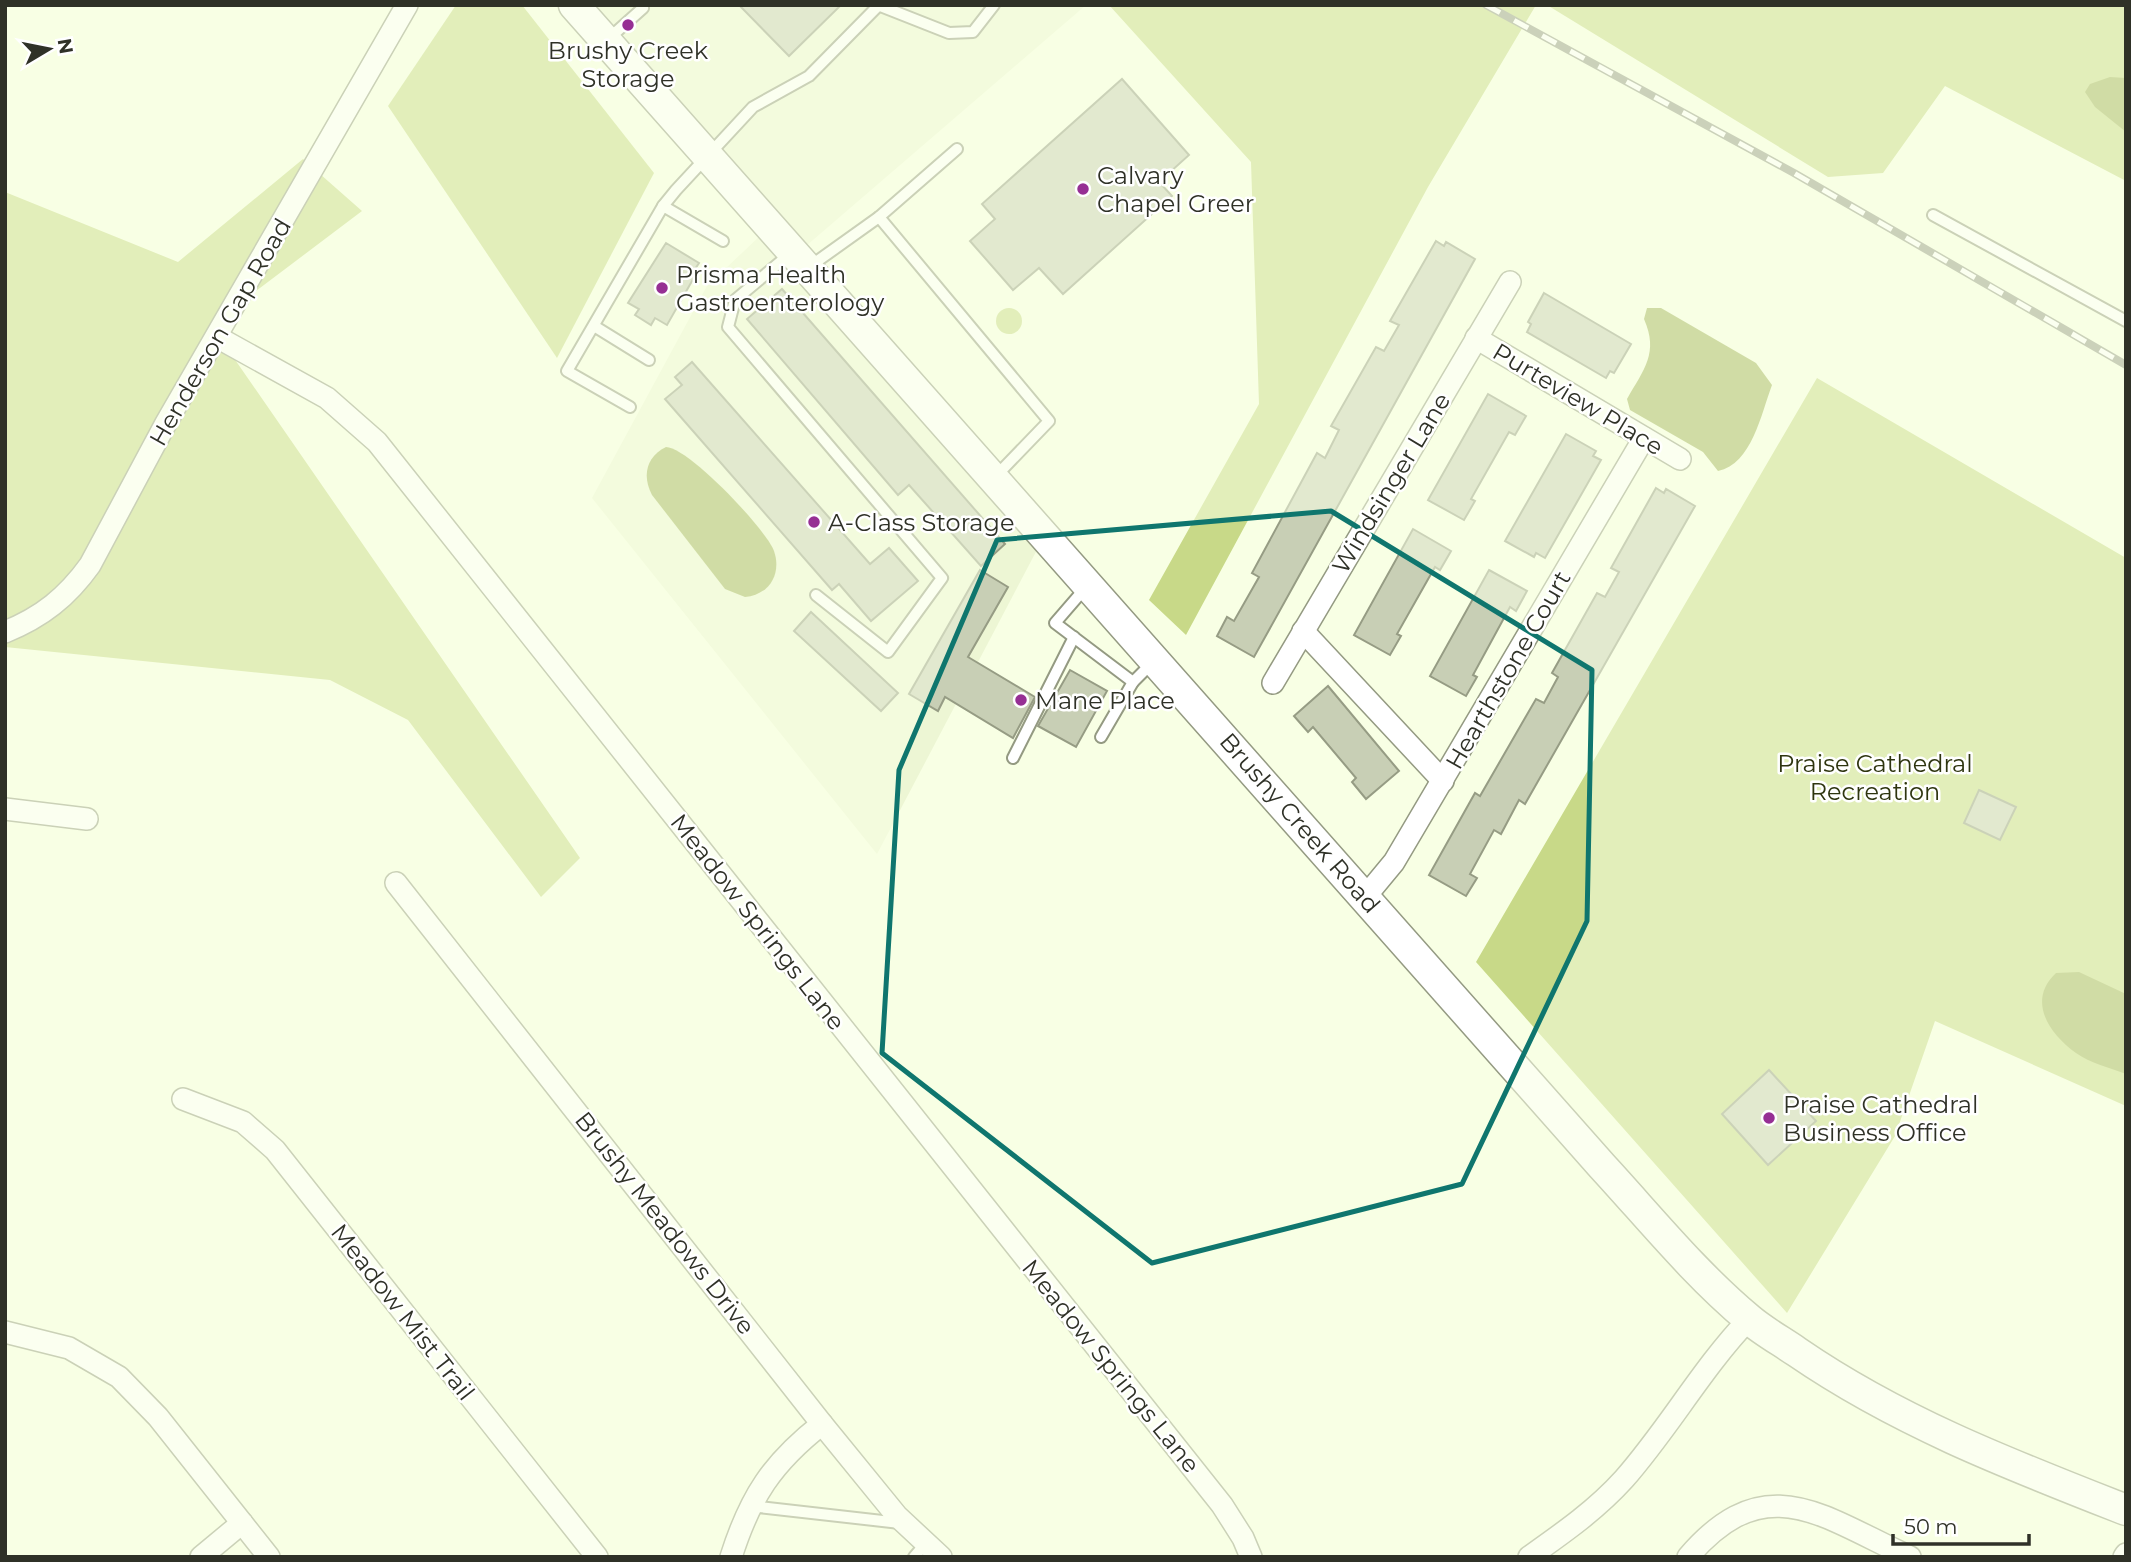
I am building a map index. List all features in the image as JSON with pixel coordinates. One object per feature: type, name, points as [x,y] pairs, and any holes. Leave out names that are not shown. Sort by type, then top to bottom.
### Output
[{"type":"main road","name":"Brushy Creek Road","points":[[574,5],[995,477],[1602,1166],[1749,1319],[1833,1377],[1911,1421],[1998,1460],[2126,1510]]},
{"type":"street","name":"Henderson Gap Road","points":[[5,632],[46,611],[75,586],[90,565],[407,5]]},
{"type":"street","name":"Windsinger Lane","points":[[1273,683],[1510,282]]},
{"type":"street","name":"Meadow Springs Lane","points":[[217,337],[327,398],[377,442],[1222,1505],[1243,1538],[1251,1557]]},
{"type":"street","name":"Purteview Place","points":[[1476,338],[1680,459]]},
{"type":"street","name":"Hearthstone Court","points":[[1365,897],[1394,862],[1644,438]]},
{"type":"street","points":[[1303,631],[1443,781]]},
{"type":"street","points":[[5,809],[87,819]]},
{"type":"street","name":"Brushy Meadows Drive","points":[[396,883],[822,1424],[927,1553]]},
{"type":"street","name":"Meadow Mist Trail","points":[[183,1098],[243,1122],[275,1150],[597,1557]]},
{"type":"street","points":[[1529,1557],[1576,1524],[1623,1480],[1727,1341],[1749,1319]]},
{"type":"street","points":[[5,1332],[69,1348],[96,1360],[119,1377],[152,1410],[269,1557]]},
{"type":"street","points":[[731,1557],[750,1506],[777,1464],[822,1424]]},
{"type":"street","points":[[1688,1557],[1735,1515],[1771,1504],[1805,1509],[1910,1557]]},
{"type":"street","points":[[201,1557],[242,1523]]},
{"type":"lane","points":[[630,407],[567,371],[663,206],[753,107],[809,76],[878,5],[949,33],[973,32],[994,5]]},
{"type":"lane","points":[[606,41],[643,6]]},
{"type":"lane","points":[[816,595],[888,652],[942,578],[728,327],[735,300],[879,217],[957,149]]},
{"type":"lane","points":[[663,206],[723,241]]},
{"type":"lane","points":[[1933,215],[2126,321]]},
{"type":"lane","points":[[879,217],[1049,421],[995,477]]},
{"type":"lane","points":[[594,326],[649,359]]},
{"type":"lane","points":[[1089,584],[1055,623],[1133,682]]},
{"type":"lane","points":[[1013,758],[1074,637]]},
{"type":"lane","points":[[1101,737],[1133,682],[1156,659]]},
{"type":"lane","points":[[750,1506],[904,1523]]},
{"type":"highlighted area","points":[[1331,511],[1592,670],[1587,921],[1462,1184],[1152,1263],[882,1053],[899,770],[997,540]]},
{"type":"shaded area","points":[[590,5],[1086,5],[806,246]]},
{"type":"shaded area","points":[[2110,77],[2126,78],[2126,132],[2095,107],[2085,92],[2090,84]]},
{"type":"shaded area","name":"A-Class Storage","points":[[761,235],[1039,546],[877,854],[592,498],[707,286]]},
{"type":"shaded area","points":[[1647,308],[1661,308],[1756,363],[1772,385],[1754,436],[1739,459],[1730,466],[1718,471],[1703,452],[1630,410],[1627,399],[1644,369],[1650,351],[1644,319]]},
{"type":"shaded area","points":[[666,447],[691,460],[708,474],[742,508],[768,540],[774,551],[776,568],[767,588],[745,597],[725,589],[652,495],[647,481],[648,468],[654,456]]},
{"type":"shaded area","points":[[2079,972],[2126,994],[2126,1074],[2076,1053],[2057,1036],[2045,1016],[2042,1005],[2047,983],[2056,973]]},
{"type":"green space","points":[[456,5],[522,5],[654,173],[557,358],[388,106]]},
{"type":"green space","points":[[1109,5],[1536,5],[1428,187],[1186,635],[1149,600],[1259,404],[1251,162]]},
{"type":"green space","points":[[1547,5],[2126,5],[2126,181],[1945,86],[1883,173],[1828,177]]},
{"type":"green space","points":[[303,159],[362,211],[211,325],[580,858],[541,897],[408,720],[330,680],[5,647],[5,192],[178,262]]},
{"type":"green space","points":[[1009,308],[1018,312],[1022,321],[1018,330],[1009,334],[1000,330],[996,321],[1000,312]]},
{"type":"green space","name":"Praise Cathedral Recreation","points":[[1817,378],[2126,558],[2126,1106],[1935,1021],[1895,1136],[1787,1313],[1476,962]]},
{"type":"building","points":[[739,5],[841,5],[789,56]]},
{"type":"building","name":"Calvary Chapel Greer","points":[[1122,79],[1189,155],[1159,182],[1172,196],[1063,294],[1039,268],[1013,290],[970,241],[995,219],[982,204]]},
{"type":"building","points":[[1436,241],[1444,246],[1446,242],[1475,259],[1254,657],[1217,636],[1227,617],[1234,621],[1259,577],[1252,573],[1317,453],[1325,458],[1339,430],[1331,426],[1376,347],[1384,351],[1399,325],[1390,321]]},
{"type":"building","name":"Prisma Health Gastroenterology","points":[[666,243],[699,263],[693,272],[696,274],[667,325],[655,318],[651,325],[635,315],[639,309],[628,303]]},
{"type":"building","points":[[782,289],[1005,544],[981,566],[909,485],[898,495],[747,319]]},
{"type":"building","points":[[1544,293],[1631,344],[1614,373],[1610,371],[1606,378],[1527,332],[1531,324],[1528,322]]},
{"type":"building","points":[[692,362],[870,564],[889,548],[918,581],[871,621],[839,584],[832,590],[665,399],[682,385],[675,377]]},
{"type":"building","points":[[1488,394],[1526,416],[1515,435],[1509,432],[1471,499],[1475,501],[1464,520],[1428,500]]},
{"type":"building","points":[[1566,434],[1596,451],[1593,456],[1601,460],[1545,558],[1536,553],[1534,557],[1505,541]]},
{"type":"building","points":[[1656,488],[1664,493],[1666,489],[1695,506],[1525,804],[1519,800],[1501,834],[1494,830],[1470,874],[1477,878],[1466,896],[1429,875],[1475,793],[1480,796],[1536,699],[1544,703],[1558,677],[1552,673],[1597,593],[1605,597],[1619,572],[1611,568]]},
{"type":"building","points":[[1413,529],[1451,551],[1440,570],[1435,567],[1397,634],[1401,636],[1390,655],[1354,635]]},
{"type":"building","points":[[980,570],[1008,587],[968,657],[1035,697],[1013,738],[945,697],[938,711],[909,694]]},
{"type":"building","points":[[1489,570],[1527,591],[1516,611],[1510,607],[1473,675],[1477,677],[1466,696],[1430,676]]},
{"type":"building","points":[[811,612],[898,693],[881,711],[794,631]]},
{"type":"building","points":[[1070,670],[1107,691],[1076,747],[1038,726]]},
{"type":"building","points":[[1328,686],[1399,771],[1366,799],[1352,782],[1356,778],[1313,727],[1308,732],[1294,716]]},
{"type":"building","points":[[1979,790],[2016,807],[2000,840],[1964,823]]},
{"type":"building","name":"Praise Cathedral Business Office","points":[[1769,1070],[1816,1121],[1768,1165],[1722,1114]]},
{"type":"railway","points":[[1486,5],[1794,173],[2126,365]]},
{"type":"place","name":"Brushy Creek Storage","points":[[628,25]]},
{"type":"place","name":"Calvary Chapel Greer","points":[[1083,189]]},
{"type":"place","name":"Prisma Health Gastroenterology","points":[[662,288]]},
{"type":"place","name":"A-Class Storage","points":[[814,522]]},
{"type":"place","name":"Mane Place","points":[[1021,700]]},
{"type":"place","name":"Praise Cathedral Business Office","points":[[1769,1118]]}]
